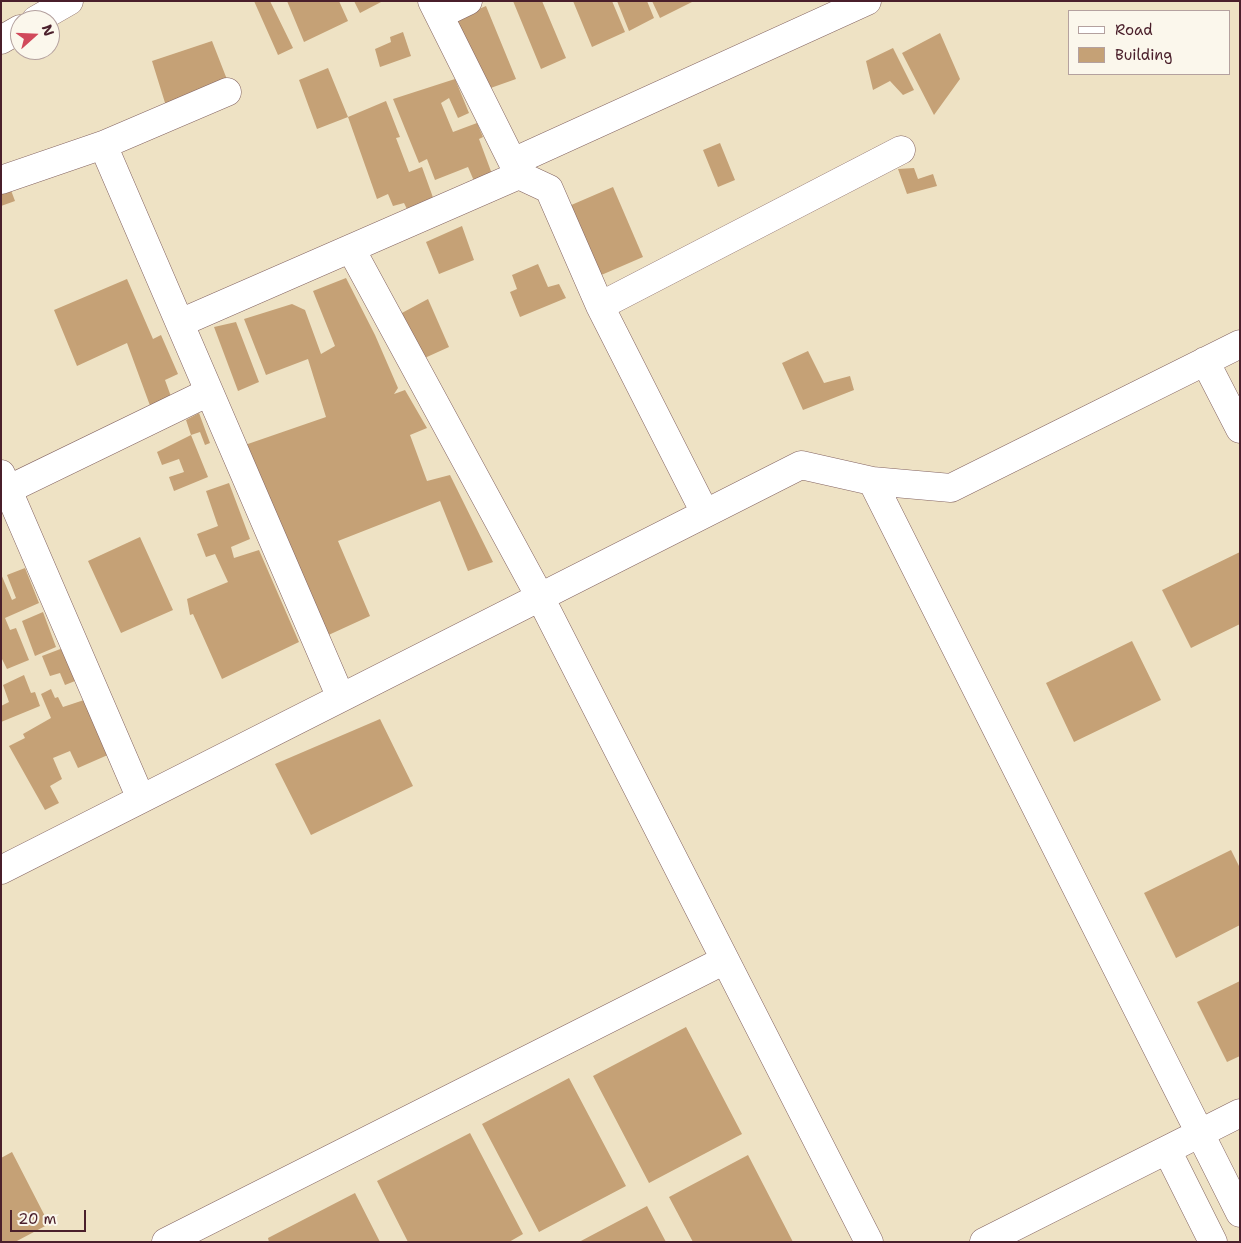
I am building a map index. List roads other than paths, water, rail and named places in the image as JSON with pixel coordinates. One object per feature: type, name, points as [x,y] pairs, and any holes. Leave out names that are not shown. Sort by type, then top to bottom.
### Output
[{"type":"street","points":[[53,10],[69,1]]},
{"type":"street","points":[[468,1],[436,8],[516,169],[550,189],[600,306],[705,513]]},
{"type":"street","points":[[180,324],[351,248],[867,1]]},
{"type":"street","points":[[1,180],[103,145],[227,92]]},
{"type":"street","points":[[103,145],[341,698]]},
{"type":"street","points":[[600,306],[901,150]]},
{"type":"street","points":[[351,248],[540,597],[869,1242]]},
{"type":"street","points":[[1,870],[801,465],[872,482],[951,488],[1240,344]]},
{"type":"street","points":[[1205,361],[1240,429]]},
{"type":"street","points":[[141,799],[3,485],[209,392]]},
{"type":"street","points":[[872,482],[1240,1213]]},
{"type":"street","points":[[166,1242],[725,960]]},
{"type":"street","points":[[984,1242],[1240,1113]]},
{"type":"street","points":[[1167,1150],[1213,1242]]}]
